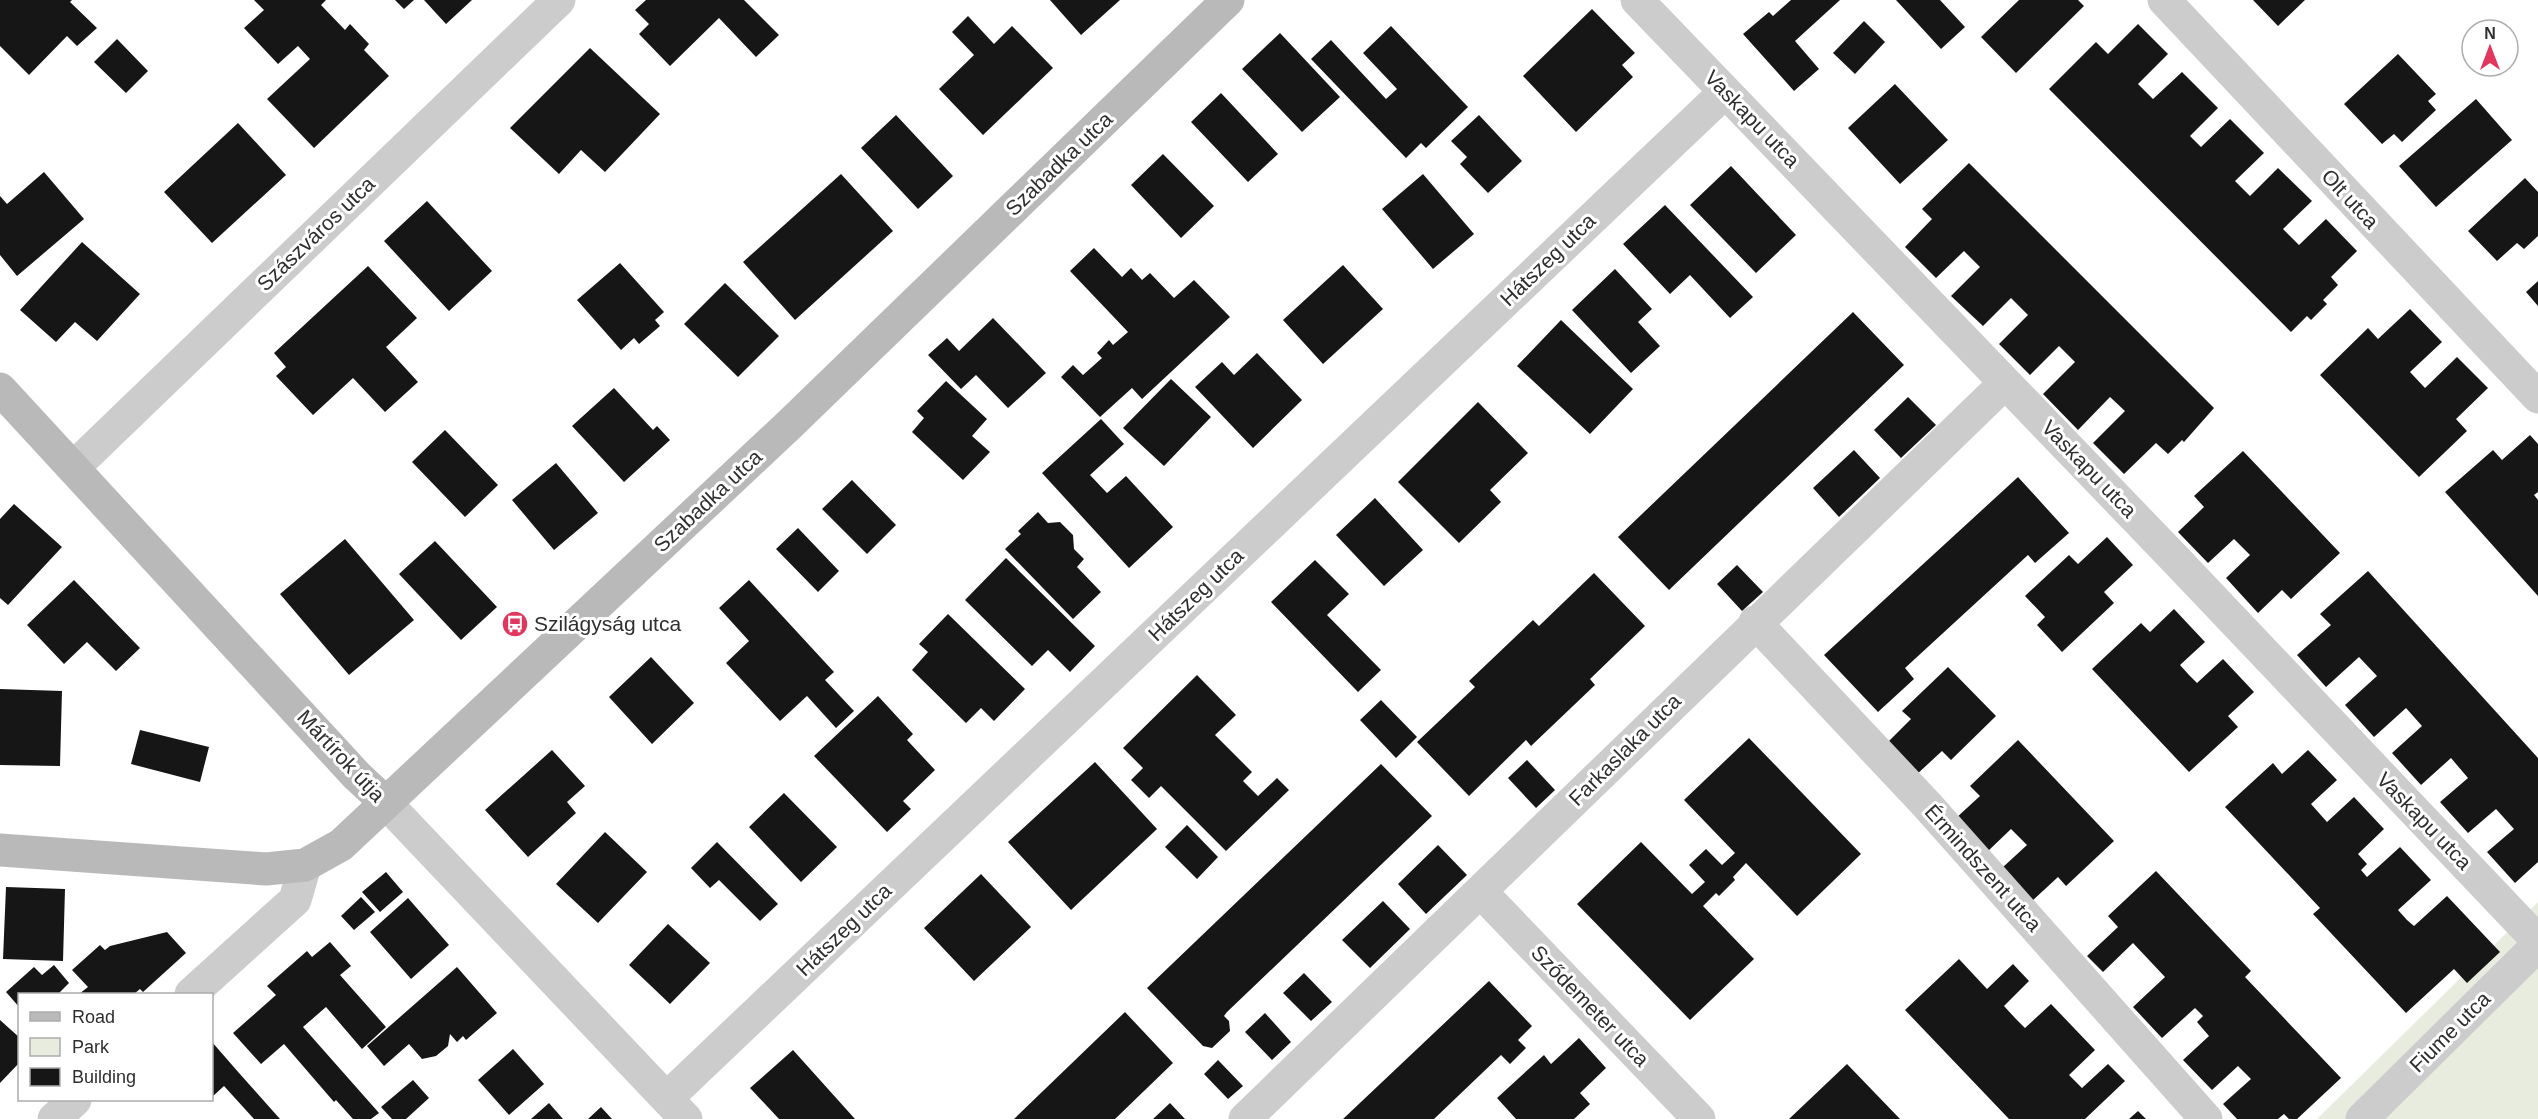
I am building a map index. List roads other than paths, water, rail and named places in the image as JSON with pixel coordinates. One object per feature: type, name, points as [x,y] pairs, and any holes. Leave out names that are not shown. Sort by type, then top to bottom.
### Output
[{"type":"street","name":"Szászváros utca","points":[[74,467],[559,0]]},
{"type":"street","name":"Szabadka utca","points":[[305,866],[341,845],[789,425],[1228,0]]},
{"type":"street","name":"Vaskapu utca","points":[[1637,0],[2538,943]]},
{"type":"street","name":"Olt utca","points":[[2164,0],[2538,397]]},
{"type":"street","name":"Hátszeg utca","points":[[676,1109],[1725,92]]},
{"type":"street","name":"Farkaslaka utca","points":[[1245,1119],[1481,892],[1755,622],[2005,383]]},
{"type":"street","name":"Mártírok útja","points":[[0,389],[357,776],[385,802],[676,1109]]},
{"type":"street","name":"Érmindszent utca","points":[[1755,622],[1927,805],[2206,1119]]},
{"type":"street","points":[[0,849],[267,869],[305,866],[295,900],[192,993]]},
{"type":"street","name":"Sződemeter utca","points":[[1481,892],[1699,1119]]},
{"type":"street","name":"Fiume utca","points":[[2362,1119],[2538,943]]},
{"type":"street","points":[[54,1119],[74,1101]]},
{"type":"place","name":"Szilágyság utca","points":[[515,624]]}]
